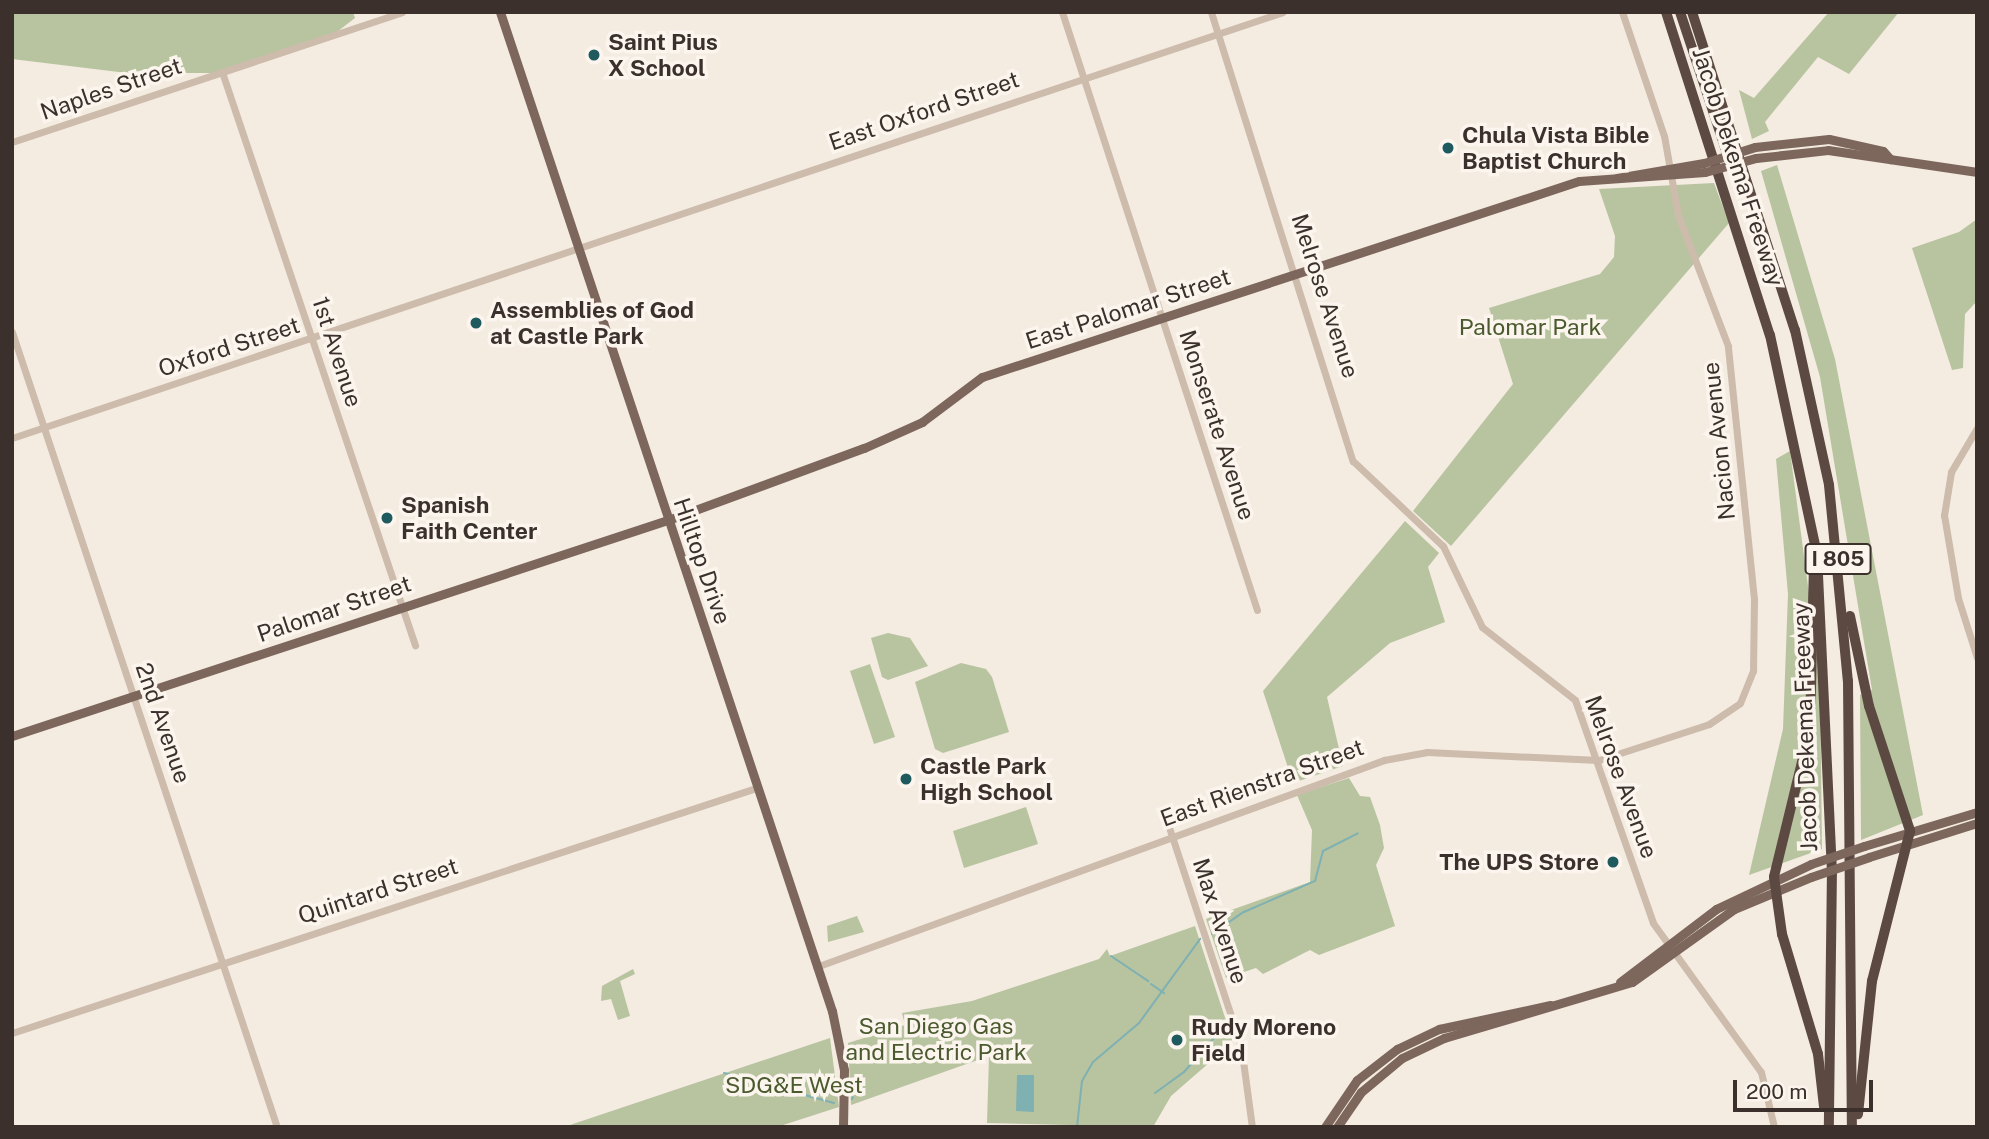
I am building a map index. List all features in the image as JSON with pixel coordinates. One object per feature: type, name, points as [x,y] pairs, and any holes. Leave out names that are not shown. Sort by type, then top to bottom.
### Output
[{"type":"highway","name":"Jacob Dekema Freeway","points":[[1665,12],[1770,335],[1817,554],[1832,868],[1828,1127]]},
{"type":"highway","points":[[1680,12],[1708,89]]},
{"type":"highway","points":[[1686,12],[1729,158]]},
{"type":"highway","name":"Jacob Dekema Freeway","points":[[1692,12],[1796,330],[1834,521],[1853,838],[1854,1127]]},
{"type":"highway","points":[[1834,521],[1866,696],[1910,831],[1910,844],[1872,981],[1854,1127]]},
{"type":"highway","points":[[1817,554],[1810,729],[1774,877],[1774,890],[1818,1054],[1828,1127]]},
{"type":"main road","name":"Hilltop Drive","points":[[500,12],[839,1036],[843,1127]]},
{"type":"main road","name":"East Palomar Street","points":[[668,520],[907,430],[982,377],[1579,181],[1705,168],[1755,147],[1829,139],[1883,151],[1890,159]]},
{"type":"main road","name":"East Palomar Street","points":[[1729,158],[1756,158],[1828,150],[1977,172]]},
{"type":"main road","name":"Palomar Street","points":[[12,736],[668,520]]},
{"type":"main road","points":[[1325,1127],[1350,1089],[1380,1061],[1420,1037],[1550,1005],[1620,982],[1640,979],[1670,950],[1774,877],[1910,831],[1977,812]]},
{"type":"main road","points":[[1670,950],[1734,909],[1774,890],[1977,822]]},
{"type":"main road","points":[[1337,1127],[1362,1092],[1402,1058],[1485,1022]]},
{"type":"street","name":"Naples Street","points":[[12,142],[402,12]]},
{"type":"street","name":"Monserate Avenue","points":[[1062,12],[1257,610]]},
{"type":"street","name":"Melrose Avenue","points":[[1211,12],[1298,274],[1357,468],[1443,546],[1482,627],[1568,690],[1599,760],[1653,923],[1761,1072],[1774,1127]]},
{"type":"street","name":"East Oxford Street","points":[[578,251],[1283,12]]},
{"type":"street","name":"Nacion Avenue","points":[[1622,12],[1673,173],[1678,215],[1724,329],[1730,400],[1742,441],[1753,671],[1732,711]]},
{"type":"street","name":"1st Avenue","points":[[222,72],[415,645]]},
{"type":"street","name":"Oxford Street","points":[[12,438],[578,251]]},
{"type":"street","name":"2nd Avenue","points":[[12,332],[277,1127]]},
{"type":"street","points":[[1977,428],[1951,472],[1944,515],[1958,598],[1977,659]]},
{"type":"street","name":"East Rienstra Street","points":[[816,967],[1172,835],[1411,754],[1599,760],[1732,711]]},
{"type":"street","name":"Quintard Street","points":[[12,1032],[756,788]]},
{"type":"street","name":"Max Avenue","points":[[1163,808],[1245,1059],[1252,1127]]},
{"type":"green space","points":[[12,12],[353,12],[355,18],[329,38],[223,73],[127,73],[12,59]]},
{"type":"green space","points":[[1829,12],[1899,12],[1849,74],[1818,57],[1765,122],[1769,131],[1752,139],[1739,90],[1754,98]]},
{"type":"green space","points":[[1777,165],[1835,359],[1923,815],[1861,840],[1860,695],[1872,690],[1820,377],[1761,171]]},
{"type":"green space","name":"Palomar Park","points":[[1714,183],[1729,223],[1451,546],[1413,511],[1513,384],[1489,308],[1600,274],[1614,257],[1615,236],[1599,189]]},
{"type":"green space","points":[[1977,219],[1977,301],[1965,314],[1963,368],[1952,370],[1912,248],[1959,232]]},
{"type":"green space","points":[[1790,451],[1820,676],[1822,849],[1749,875],[1783,729],[1788,594],[1776,459]]},
{"type":"green space","points":[[1405,521],[1439,553],[1428,567],[1445,622],[1390,643],[1327,697],[1343,766],[1293,783],[1263,691]]},
{"type":"green space","points":[[888,633],[910,638],[928,666],[888,680],[882,677],[871,638]]},
{"type":"green space","points":[[961,663],[986,669],[992,677],[1009,732],[943,753],[935,749],[915,682]]},
{"type":"green space","points":[[870,664],[895,737],[874,744],[850,671]]},
{"type":"green space","points":[[1349,778],[1360,796],[1370,797],[1380,825],[1384,848],[1376,865],[1395,926],[1319,955],[1310,950],[1263,974],[1256,968],[1226,978],[1206,919],[1310,882],[1312,830],[1297,795]]},
{"type":"green space","points":[[1026,807],[1038,844],[964,868],[953,831]]},
{"type":"green space","points":[[857,916],[864,932],[828,942],[827,926]]},
{"type":"green space","points":[[1195,926],[1233,1042],[1171,1096],[1153,1127],[987,1123],[989,1056],[851,1105],[848,1043],[905,1025],[902,1013],[972,1001],[1099,959],[1107,949],[1110,956]]},
{"type":"green space","points":[[633,969],[635,974],[620,981],[630,1016],[618,1020],[611,999],[601,1001],[602,986]]},
{"type":"green space","name":"San Diego Gas and Electric Park","points":[[830,1038],[839,1107],[777,1127],[567,1126]]},
{"type":"water","points":[[1017,1075],[1034,1075],[1034,1112],[1016,1111]]},
{"type":"waterway","points":[[1212,934],[1244,912],[1315,881],[1323,851],[1358,833]]},
{"type":"waterway","points":[[1077,1127],[1082,1081],[1093,1062],[1139,1023],[1200,939]]},
{"type":"waterway","points":[[1111,956],[1148,981]]},
{"type":"waterway","points":[[1151,984],[1164,993]]},
{"type":"waterway","points":[[1155,1093],[1184,1072],[1222,1029]]},
{"type":"waterway","points":[[724,1073],[834,1103]]},
{"type":"place","name":"Saint Pius X School","points":[[594,55]]},
{"type":"place","name":"Chula Vista Bible Baptist Church","points":[[1448,148]]},
{"type":"place","name":"Assemblies of God at Castle Park","points":[[476,323]]},
{"type":"place","name":"Spanish Faith Center","points":[[387,518]]},
{"type":"place","name":"Castle Park High School","points":[[906,779]]},
{"type":"place","name":"The UPS Store","points":[[1613,862]]},
{"type":"place","name":"Rudy Moreno Field","points":[[1177,1040]]},
{"type":"park label","name":"SDG&E West","points":[[794,1085]]}]
